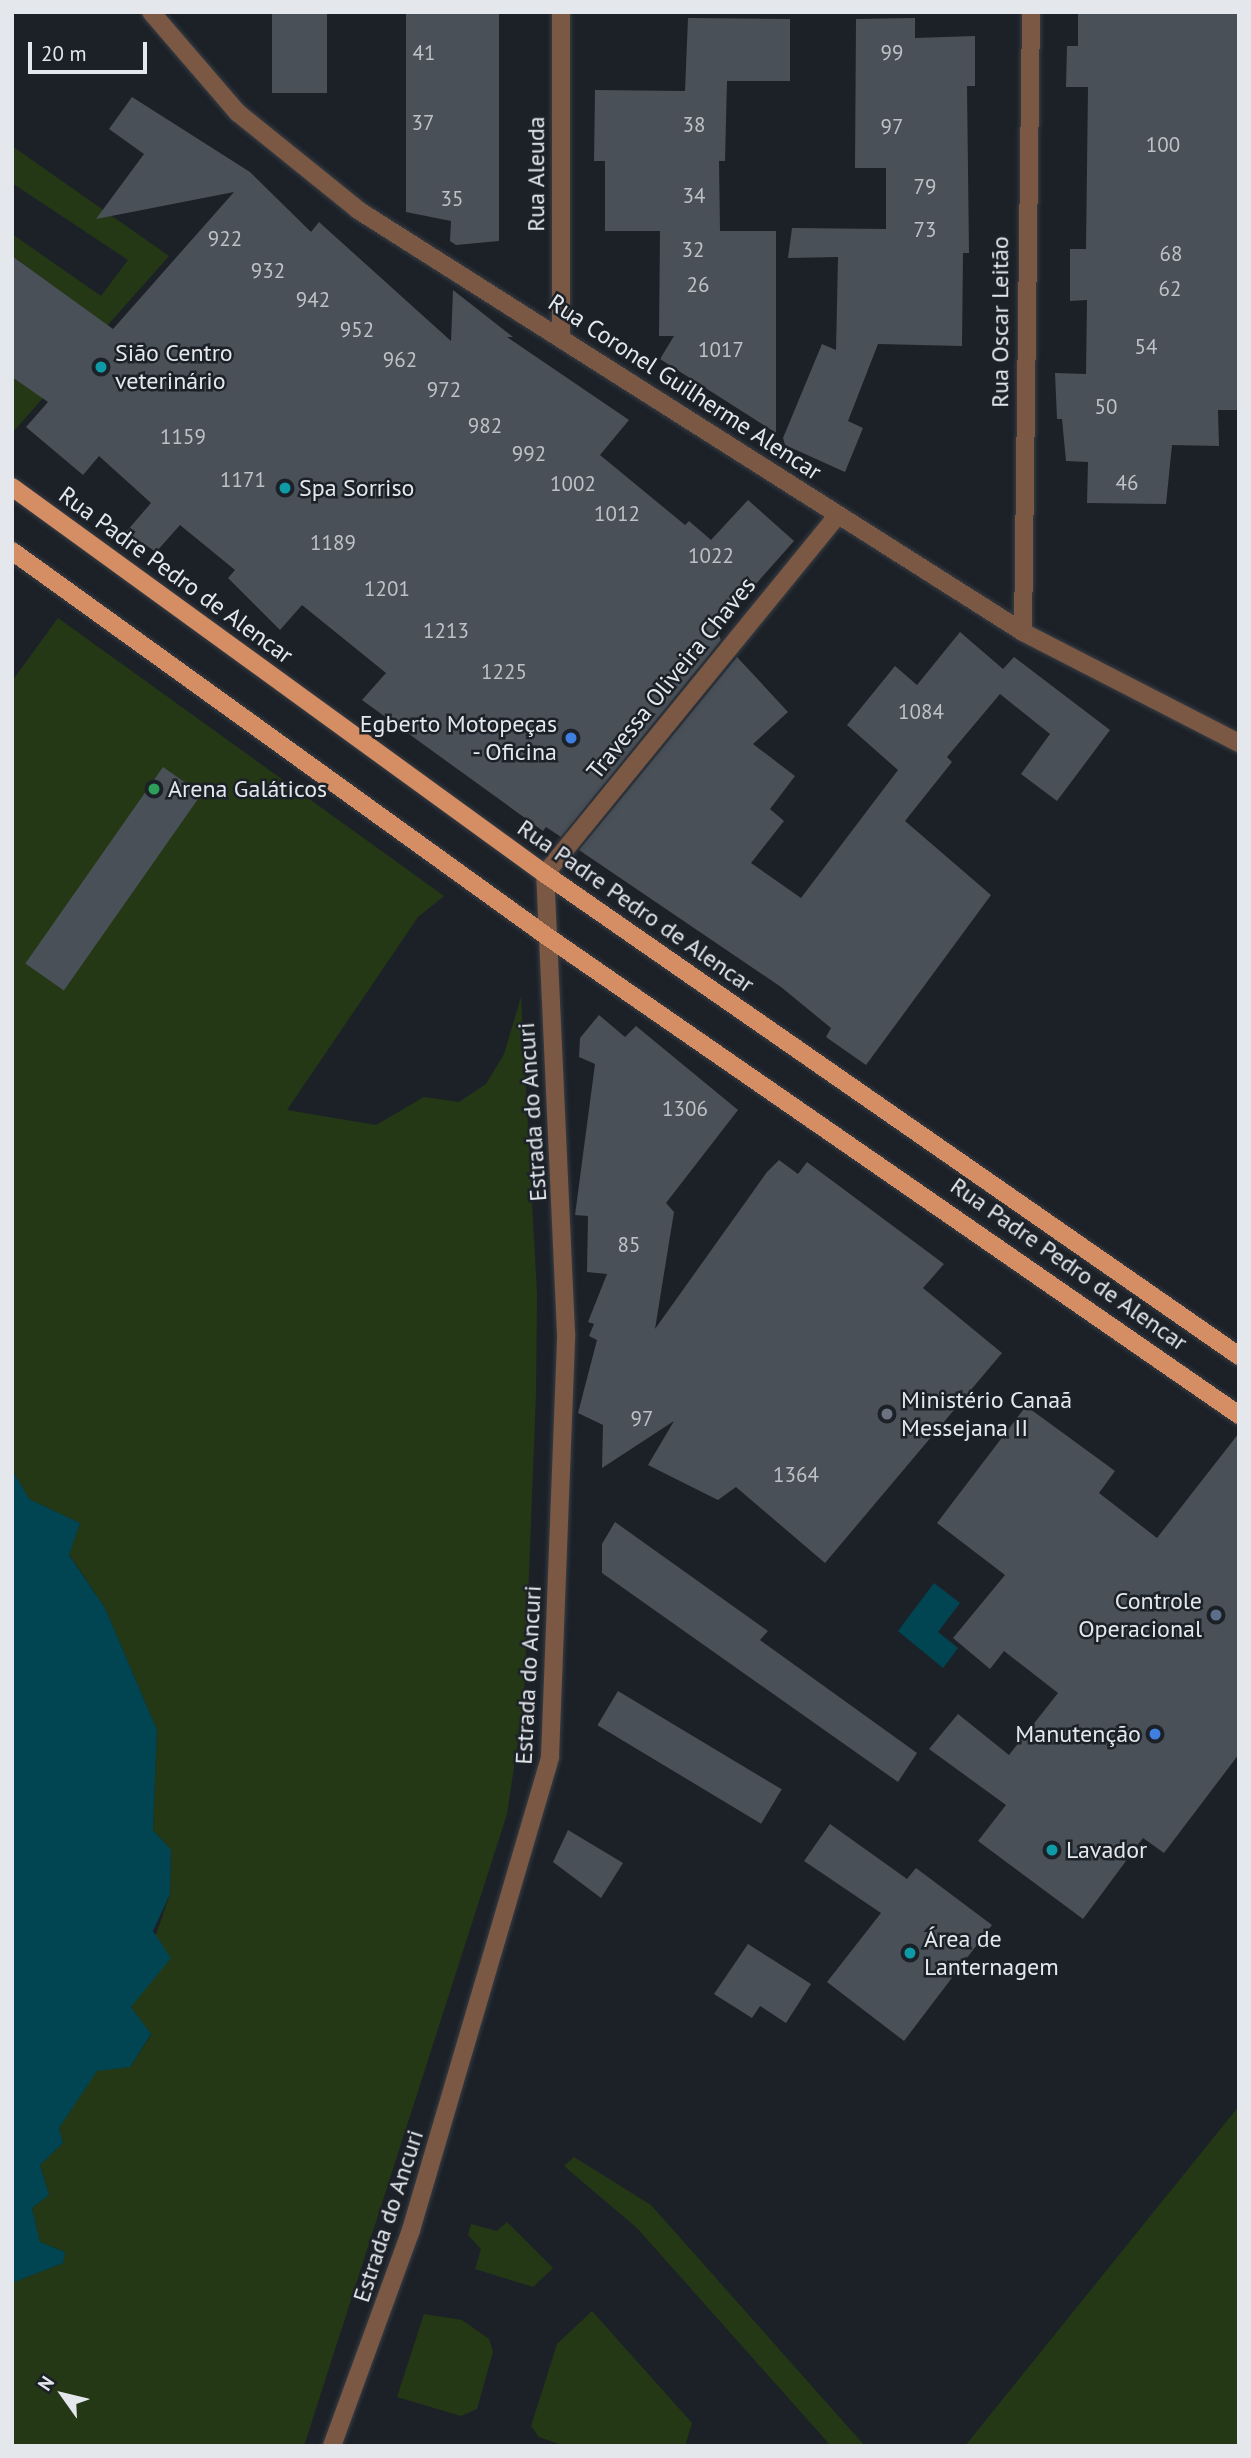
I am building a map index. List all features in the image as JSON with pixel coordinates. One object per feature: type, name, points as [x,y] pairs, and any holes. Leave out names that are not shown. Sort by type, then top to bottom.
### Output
[{"type":"main road","name":"Rua Padre Pedro de Alencar","points":[[12,487],[545,874],[1239,1356]]},
{"type":"main road","name":"Rua Padre Pedro de Alencar","points":[[12,551],[545,935],[1239,1415]]},
{"type":"street","name":"Rua Coronel Guilherme Alencar","points":[[150,12],[238,113],[358,210],[561,335],[1023,632],[1239,743]]},
{"type":"street","name":"Rua Aleuda","points":[[561,12],[561,335]]},
{"type":"street","name":"Rua Oscar Leitão","points":[[1023,632],[1031,12]]},
{"type":"street","name":"Travessa Oliveira Chaves","points":[[545,874],[838,515]]},
{"type":"street","name":"Estrada do Ancuri","points":[[332,2446],[411,2231],[550,1757],[565,1257],[545,935],[545,874]]},
{"type":"green space","points":[[12,146],[169,256],[12,433],[12,342],[89,312],[12,256],[12,234],[101,296],[128,260],[12,183]]},
{"type":"green space","points":[[58,618],[444,896],[418,917],[287,1110],[376,1125],[424,1097],[459,1102],[486,1084],[504,1054],[521,997],[537,1294],[536,1393],[524,1701],[507,1814],[304,2446],[12,2446],[12,2283],[63,2263],[65,2252],[40,2242],[32,2208],[49,2195],[40,2165],[63,2143],[59,2128],[97,2070],[130,2067],[151,2035],[131,2007],[170,1894],[171,1850],[153,1830],[157,1730],[105,1608],[69,1554],[80,1523],[29,1499],[12,1469],[12,681]]},
{"type":"green space","points":[[1239,2106],[1239,2446],[965,2446]]},
{"type":"green space","points":[[574,2157],[651,2205],[865,2446],[831,2446],[637,2228],[564,2166]]},
{"type":"green space","points":[[507,2222],[553,2268],[533,2287],[475,2269],[481,2249],[468,2235],[471,2224],[497,2231]]},
{"type":"green space","points":[[592,2311],[692,2423],[685,2446],[565,2446],[539,2437],[531,2426],[557,2344]]},
{"type":"green space","points":[[424,2314],[462,2320],[489,2339],[493,2352],[477,2409],[461,2416],[397,2397]]},
{"type":"water","points":[[12,1469],[29,1499],[80,1523],[69,1555],[105,1608],[157,1730],[153,1830],[171,1850],[170,1894],[153,1931],[171,1958],[131,2007],[151,2034],[130,2067],[97,2071],[59,2128],[63,2143],[40,2165],[49,2195],[32,2208],[40,2242],[65,2252],[63,2263],[12,2283]]},
{"type":"water","points":[[934,1583],[960,1603],[938,1632],[958,1648],[943,1668],[898,1631]]},
{"type":"building","points":[[272,12],[327,12],[327,93],[272,93]]},
{"type":"building","points":[[406,12],[499,12],[499,241],[456,245],[450,241],[451,221],[406,212]]},
{"type":"building","points":[[1078,12],[1239,12],[1239,410],[1218,410],[1219,446],[1172,445],[1166,504],[1087,503],[1088,462],[1066,461],[1062,419],[1057,419],[1055,373],[1086,374],[1087,300],[1070,301],[1070,249],[1086,249],[1088,87],[1066,87],[1067,46],[1078,46]]},
{"type":"building","points":[[688,18],[790,19],[790,81],[727,81],[725,161],[719,161],[720,231],[776,231],[776,433],[660,359],[674,336],[659,336],[660,231],[605,231],[605,161],[594,161],[595,90],[685,91]]},
{"type":"building","points":[[915,18],[915,38],[975,36],[975,86],[967,86],[969,253],[963,253],[962,346],[878,344],[848,421],[863,428],[845,472],[785,445],[783,438],[822,344],[836,350],[838,257],[788,258],[792,228],[886,229],[886,168],[855,168],[856,19]]},
{"type":"building","points":[[132,97],[250,172],[311,232],[319,222],[451,341],[453,290],[513,337],[507,337],[629,420],[600,455],[685,525],[689,521],[711,540],[748,500],[794,541],[716,629],[721,640],[561,837],[546,827],[543,831],[362,700],[386,673],[302,605],[280,630],[228,578],[235,570],[180,525],[156,552],[126,532],[151,503],[99,456],[83,475],[26,427],[48,402],[12,377],[12,256],[113,329],[234,192],[96,219],[144,154],[109,129]]},
{"type":"building","points":[[960,632],[1003,669],[1014,657],[1110,730],[1057,801],[1021,774],[1050,734],[1000,694],[947,757],[952,762],[905,821],[991,895],[866,1065],[826,1037],[831,1028],[781,987],[579,850],[737,657],[788,712],[753,744],[795,776],[770,809],[784,821],[751,863],[801,898],[898,770],[847,725],[895,666],[917,685]]},
{"type":"building","points":[[163,767],[202,794],[64,991],[25,964]]},
{"type":"building","points":[[599,1015],[625,1037],[636,1026],[738,1110],[666,1203],[674,1212],[655,1329],[767,1172],[779,1160],[798,1174],[807,1162],[944,1264],[923,1288],[1002,1353],[825,1563],[736,1487],[718,1500],[648,1465],[674,1421],[602,1468],[603,1425],[578,1413],[597,1340],[589,1336],[594,1324],[588,1322],[607,1274],[587,1272],[588,1216],[575,1215],[595,1064],[579,1057],[580,1038]]},
{"type":"building","points":[[1026,1406],[1115,1471],[1099,1493],[1157,1538],[1239,1433],[1239,1754],[1164,1853],[1143,1838],[1083,1919],[978,1841],[1006,1805],[929,1749],[958,1714],[1009,1755],[1058,1693],[1004,1651],[990,1669],[953,1638],[1005,1575],[937,1523]]},
{"type":"building","points":[[615,1522],[768,1631],[760,1640],[917,1753],[898,1782],[602,1573],[602,1544]]},
{"type":"building","points":[[618,1691],[782,1789],[761,1824],[597,1725]]},
{"type":"building","name":"Área de Lanternagem","points":[[830,1824],[907,1879],[916,1868],[992,1925],[904,2041],[827,1982],[881,1913],[804,1861]]},
{"type":"building","points":[[568,1830],[623,1863],[601,1898],[553,1862]]},
{"type":"building","points":[[748,1944],[811,1984],[786,2023],[760,2006],[752,2018],[714,1994]]},
{"type":"place","name":"Sião Centro veterinário","points":[[101,367]]},
{"type":"place","name":"Spa Sorriso","points":[[285,488]]},
{"type":"place","name":"Egberto Motopeças - Oficina","points":[[571,738]]},
{"type":"place","name":"Arena Galáticos","points":[[154,789]]},
{"type":"place","name":"Ministério Canaã Messejana II","points":[[887,1414]]},
{"type":"place","name":"Controle Operacional","points":[[1216,1615]]},
{"type":"place","name":"Manutenção","points":[[1155,1734]]},
{"type":"place","name":"Lavador","points":[[1052,1850]]},
{"type":"place","name":"Área de Lanternagem","points":[[910,1953]]}]
